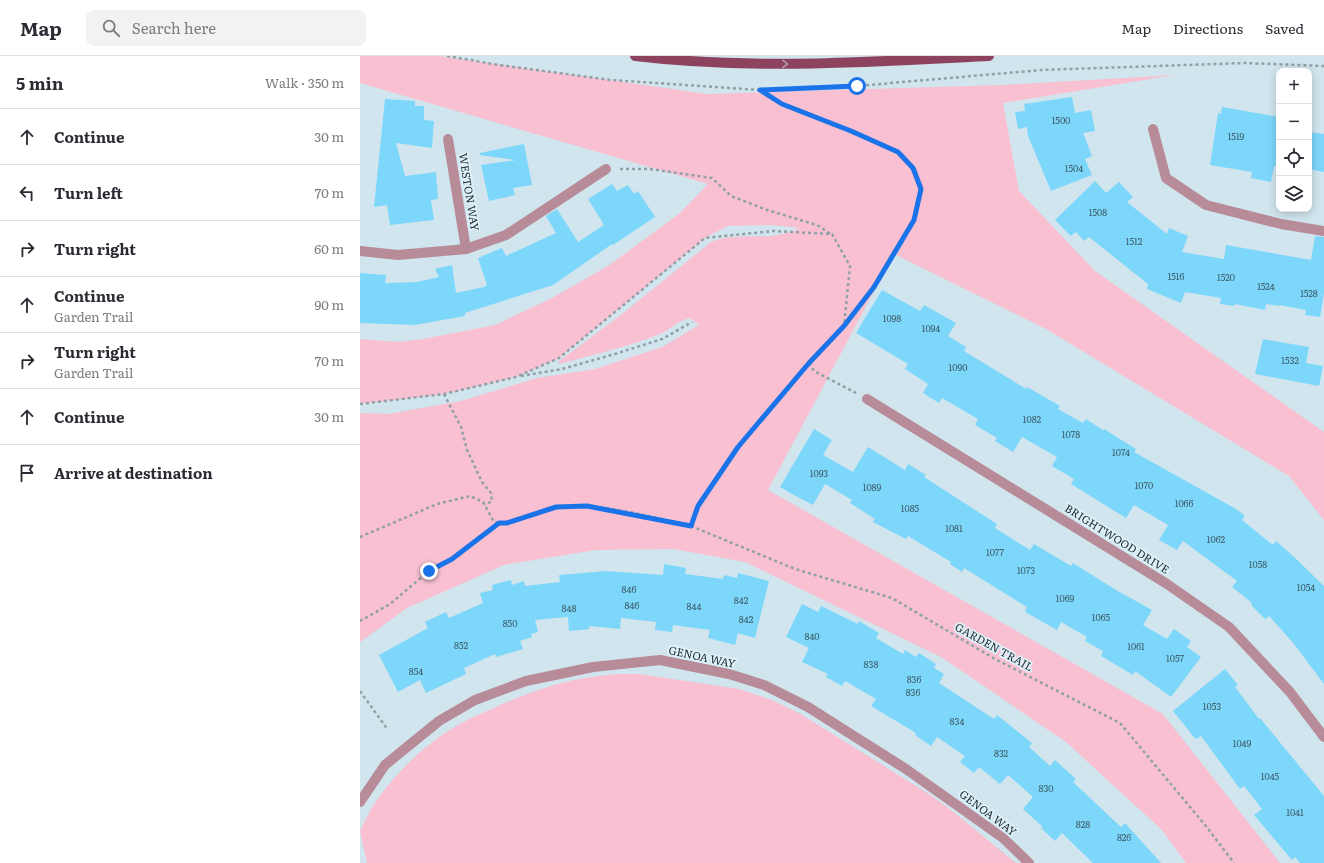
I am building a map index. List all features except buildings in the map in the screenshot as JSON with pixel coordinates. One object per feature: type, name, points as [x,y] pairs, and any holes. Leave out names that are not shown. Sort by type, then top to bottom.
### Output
[{"type":"main road","points":[[635,56],[671,60],[820,65],[988,56]]},
{"type":"street","points":[[1153,129],[1166,178],[1206,205],[1281,224],[1324,232]]},
{"type":"street","name":"WESTON WAY","points":[[448,139],[466,249]]},
{"type":"street","points":[[360,251],[398,255],[466,249],[506,235],[606,169]]},
{"type":"street","name":"BRIGHTWOOD DRIVE","points":[[867,399],[1167,584],[1229,627],[1290,692],[1324,737]]},
{"type":"street","name":"GENOA WAY","points":[[360,802],[385,765],[438,721],[475,700],[526,680],[593,666],[660,660],[729,674],[764,685],[808,707],[906,770],[997,834],[1029,863]]},
{"type":"path","points":[[447,56],[499,65],[611,80],[760,90],[857,86],[1041,70],[1245,63],[1324,66]]},
{"type":"path","points":[[691,526],[698,506],[738,447],[809,363],[844,326],[874,287],[914,220],[921,189],[913,168],[898,152],[851,131],[782,104],[760,90]]},
{"type":"path","points":[[606,169],[650,169],[712,178],[731,196],[766,210],[816,225],[832,234],[850,266],[844,326]]},
{"type":"path","points":[[516,377],[558,358],[705,238],[773,231],[832,234]]},
{"type":"path","points":[[360,404],[444,394],[516,377],[562,369],[662,339],[692,322]]},
{"type":"path","points":[[809,363],[814,371],[867,399]]},
{"type":"path","points":[[444,394],[461,427],[467,450],[482,482],[491,493],[492,501],[485,505]]},
{"type":"path","points":[[360,537],[437,504],[470,496],[485,505],[494,522],[499,523]]},
{"type":"path","name":"GARDEN TRAIL","points":[[499,523],[507,523],[556,507],[587,506],[691,526],[795,569],[892,598],[995,659],[1120,723],[1205,825],[1234,863]]},
{"type":"path","points":[[360,622],[390,604],[429,571],[452,559],[499,523]]},
{"type":"path","points":[[360,691],[388,730]]},
{"type":"shaded area","points":[[360,56],[439,56],[708,94],[1001,85],[1175,75],[1003,103],[1019,191],[1095,271],[1324,432],[1324,520],[1289,476],[1046,329],[894,254],[768,490],[1163,714],[1280,863],[1186,863],[1162,830],[1066,742],[941,657],[745,562],[673,549],[596,550],[504,565],[407,608],[360,642],[360,413],[388,414],[461,401],[537,378],[595,369],[662,347],[699,325],[689,318],[681,321],[660,334],[635,343],[559,364],[558,362],[622,314],[711,242],[732,237],[777,235],[788,233],[799,228],[770,225],[728,226],[705,238],[559,358],[516,377],[444,394],[360,404],[360,339],[399,342],[423,339],[495,325],[552,298],[608,266],[680,213],[708,184],[360,83]]},
{"type":"shaded area","points":[[640,674],[739,689],[772,700],[799,713],[929,794],[1016,863],[367,863],[360,831],[370,812],[376,801],[392,780],[431,743],[465,721],[530,693],[558,684],[601,675]]},
{"type":"route","points":[[429,571],[452,559],[481,535],[499,523],[507,523],[556,507],[587,506],[618,510],[691,526],[698,506],[738,447],[809,363],[844,326],[874,287],[914,220],[921,189],[913,168],[898,152],[851,131],[804,114],[782,104],[760,90],[857,86]]}]
